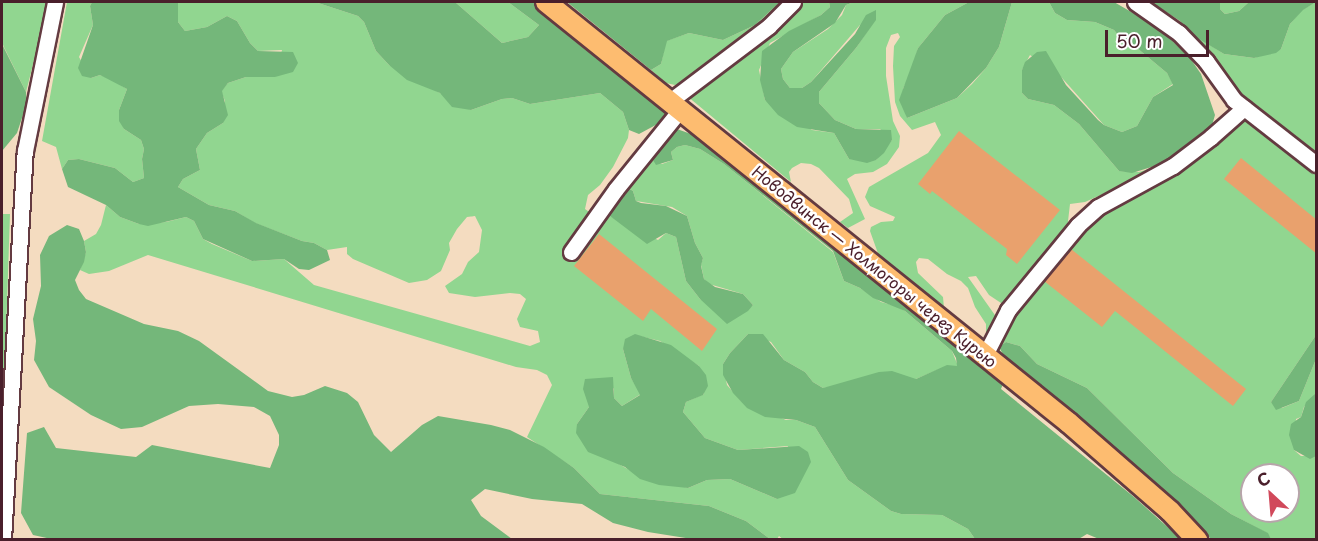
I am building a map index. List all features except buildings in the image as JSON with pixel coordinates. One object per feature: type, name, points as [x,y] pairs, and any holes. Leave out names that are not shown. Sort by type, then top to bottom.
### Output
[{"type":"main road","name":"Новодвинск — Холмогоры через Курью","points":[[546,2],[985,355],[1170,511],[1197,540]]},
{"type":"lane","points":[[3,540],[25,151],[55,2]]},
{"type":"lane","points":[[571,252],[675,106],[794,2]]},
{"type":"lane","points":[[1135,2],[1179,33],[1206,61],[1234,100],[1317,164]]},
{"type":"lane","points":[[985,355],[1008,310],[1078,225],[1098,207],[1173,166],[1244,108]]},
{"type":"green space","points":[[2,2],[49,2],[26,92],[2,43]]},
{"type":"green space","points":[[67,2],[92,2],[90,6],[93,25],[79,57],[91,78],[100,75],[127,89],[119,110],[124,129],[141,140],[144,149],[142,159],[144,178],[133,182],[115,168],[79,159],[68,160],[62,169],[56,147],[42,141]]},
{"type":"green space","points":[[92,2],[178,2],[178,22],[185,31],[207,27],[227,16],[237,21],[250,43],[258,51],[293,52],[298,63],[293,72],[275,77],[246,77],[228,83],[222,91],[228,115],[223,123],[207,133],[196,149],[200,170],[183,179],[178,187],[209,205],[235,211],[256,223],[302,241],[314,243],[327,250],[330,260],[309,270],[299,269],[284,259],[252,261],[203,239],[194,221],[186,217],[148,226],[139,224],[120,217],[106,205],[68,187],[62,169],[68,160],[79,159],[115,168],[133,182],[144,178],[142,159],[144,149],[141,140],[124,129],[119,121],[119,110],[127,89],[100,75],[91,78],[82,76],[78,68],[93,25],[90,6]]},
{"type":"green space","points":[[178,2],[315,2],[358,16],[364,22],[376,51],[389,65],[471,110],[502,99],[512,98],[530,104],[600,93],[623,112],[629,130],[628,138],[613,167],[600,185],[588,195],[585,209],[599,219],[610,216],[658,240],[666,233],[676,237],[686,281],[700,299],[734,319],[753,305],[743,294],[709,284],[704,279],[701,265],[703,258],[695,243],[687,216],[672,207],[636,201],[633,191],[628,188],[656,146],[669,134],[653,160],[662,164],[673,160],[671,152],[685,145],[700,149],[724,164],[833,252],[844,281],[860,288],[881,302],[905,311],[952,351],[958,366],[937,370],[916,379],[823,388],[813,382],[805,372],[784,360],[771,342],[748,334],[723,364],[727,385],[741,401],[786,420],[796,420],[815,427],[848,480],[891,511],[901,514],[942,515],[968,529],[975,539],[784,540],[779,536],[777,539],[770,539],[746,521],[709,506],[600,494],[574,468],[527,437],[552,385],[547,375],[537,370],[516,367],[148,255],[109,271],[89,274],[80,270],[86,252],[84,241],[96,234],[106,205],[120,217],[139,224],[166,222],[186,217],[194,221],[203,239],[212,244],[252,261],[284,259],[314,285],[530,346],[540,342],[538,331],[520,327],[517,319],[526,299],[520,294],[475,297],[449,293],[445,286],[462,274],[468,262],[479,252],[482,230],[475,216],[467,217],[457,229],[449,243],[450,250],[441,271],[427,280],[409,283],[353,259],[347,254],[347,247],[327,250],[314,243],[302,241],[255,223],[235,211],[209,205],[178,187],[183,179],[200,170],[196,149],[207,133],[223,123],[225,101],[221,91],[228,83],[246,77],[275,77],[282,50],[258,51],[250,43],[237,21],[227,16],[207,27],[185,31],[178,22]],"holes":[[[635,335],[660,341],[699,366],[704,394],[686,402],[683,412],[705,438],[738,450],[788,446],[777,499],[730,479],[707,480],[688,488],[633,472],[617,463],[577,424],[589,407],[614,388],[614,398],[622,406],[641,394],[631,378],[623,349]]]},
{"type":"green space","points":[[315,2],[455,2],[502,43],[528,37],[539,25],[508,2],[536,2],[650,94],[665,109],[665,120],[639,134],[629,130],[623,112],[600,93],[530,104],[512,98],[502,99],[471,110],[452,107],[440,93],[407,80],[389,65],[376,51],[364,22],[358,16]]},
{"type":"green space","points":[[455,2],[508,2],[539,25],[528,37],[502,43]]},
{"type":"green space","points":[[567,2],[780,2],[755,25],[723,40],[689,33],[667,41],[661,64],[651,70]]},
{"type":"green space","points":[[780,2],[786,2],[743,41],[683,83],[675,85],[666,83],[651,70],[661,64],[666,41],[689,33],[723,40],[755,25]]},
{"type":"green space","points":[[799,2],[829,2],[830,7],[821,15],[770,43],[759,70],[765,100],[812,130],[834,133],[849,159],[876,160],[892,140],[880,129],[856,129],[835,120],[819,103],[819,92],[856,48],[875,20],[860,25],[811,82],[802,88],[790,88],[783,79],[781,69],[793,52],[828,29],[842,15],[846,5],[854,2],[969,2],[945,15],[918,48],[913,68],[903,89],[907,118],[957,98],[972,84],[986,68],[999,47],[1012,2],[1049,2],[1055,13],[1067,20],[1095,22],[1114,30],[1123,41],[1137,48],[1167,73],[1173,84],[1153,97],[1137,126],[1122,132],[1104,125],[1062,78],[1030,55],[1022,70],[1022,93],[1028,99],[1054,105],[1079,124],[1119,171],[1139,172],[1152,168],[1150,173],[1085,202],[1070,204],[1067,230],[1006,302],[1001,303],[989,295],[976,276],[968,277],[997,318],[991,333],[986,333],[986,324],[975,307],[968,288],[961,281],[947,274],[928,259],[919,258],[916,262],[918,273],[943,297],[944,308],[880,259],[870,231],[871,227],[881,222],[893,221],[895,217],[870,206],[865,197],[869,187],[928,153],[941,135],[935,122],[912,130],[900,116],[895,102],[893,66],[894,46],[900,37],[898,33],[891,35],[886,48],[886,76],[893,121],[900,136],[899,147],[887,164],[873,172],[855,174],[847,179],[865,219],[848,228],[840,222],[853,213],[849,199],[819,168],[801,163],[789,172],[791,182],[687,96]]},
{"type":"green space","points":[[829,2],[854,2],[846,5],[835,23],[793,52],[781,69],[783,79],[790,88],[802,88],[811,82],[855,34],[866,15],[876,10],[876,20],[819,92],[819,103],[835,120],[856,129],[891,130],[892,140],[884,153],[876,160],[867,163],[849,159],[834,133],[797,127],[778,115],[765,100],[760,80],[762,51],[789,31],[821,15],[830,7]]},
{"type":"green space","points":[[969,2],[1012,2],[999,47],[986,68],[957,98],[907,118],[899,100],[918,48],[945,15]]},
{"type":"green space","points":[[1049,2],[1114,2],[1159,28],[1190,58],[1201,74],[1215,115],[1211,129],[1177,155],[1158,165],[1132,173],[1119,171],[1079,124],[1054,105],[1028,99],[1022,93],[1022,70],[1025,62],[1037,52],[1046,51],[1066,85],[1098,120],[1122,132],[1137,126],[1153,97],[1173,85],[1167,73],[1137,48],[1123,41],[1114,30],[1095,22],[1067,20],[1055,13]]},
{"type":"green space","points":[[1151,2],[1220,2],[1220,9],[1225,14],[1239,11],[1249,2],[1316,2],[1303,10],[1290,24],[1281,49],[1276,53],[1254,58],[1224,54],[1194,36],[1180,21]]},
{"type":"green space","points":[[1220,2],[1249,2],[1239,11],[1225,14],[1220,9]]},
{"type":"green space","points":[[1316,2],[1316,161],[1247,105],[1180,31],[1180,21],[1189,32],[1224,54],[1254,58],[1281,49],[1290,24],[1302,10]]},
{"type":"green space","points":[[2,44],[26,92],[27,103],[17,133],[2,151]]},
{"type":"green space","points":[[1240,121],[1254,121],[1316,172],[1316,335],[1271,402],[1282,408],[1299,401],[1316,359],[1316,393],[1304,407],[1301,417],[1296,419],[1294,450],[1301,456],[1316,456],[1316,539],[1271,539],[1267,533],[1248,523],[1300,523],[1300,463],[1240,463],[1240,519],[1173,473],[1087,388],[1037,364],[1020,346],[1006,342],[999,347],[1001,353],[994,349],[1012,312],[1083,227],[1101,210]]},
{"type":"green space","points":[[677,129],[702,138],[964,350],[1000,380],[1003,384],[1001,389],[1134,497],[1181,539],[1099,539],[1087,534],[1077,540],[975,539],[968,529],[942,515],[901,514],[891,511],[848,480],[815,427],[796,420],[765,417],[747,408],[733,393],[723,375],[723,364],[748,334],[763,334],[784,360],[805,372],[813,382],[823,388],[879,372],[892,371],[916,379],[947,365],[957,366],[956,358],[952,351],[905,311],[873,298],[860,288],[844,281],[833,251],[724,164],[700,149],[685,145],[671,152],[673,160],[656,165],[653,160],[655,155],[669,134]]},
{"type":"green space","points":[[628,188],[633,191],[636,201],[666,206],[687,216],[695,243],[703,258],[701,266],[704,279],[715,287],[743,294],[753,305],[748,311],[727,324],[700,299],[686,281],[676,237],[666,233],[647,244],[610,216],[609,209]]},
{"type":"green space","points":[[2,214],[10,214],[2,454]]},
{"type":"green space","points":[[67,225],[79,229],[84,241],[86,252],[84,262],[75,280],[86,299],[144,324],[178,331],[199,341],[268,391],[292,397],[304,395],[325,386],[347,393],[358,402],[374,435],[391,452],[422,425],[438,416],[491,425],[510,430],[544,447],[574,468],[600,494],[709,506],[746,521],[770,539],[692,539],[648,532],[613,523],[582,504],[532,499],[485,489],[471,500],[481,516],[512,539],[56,540],[33,535],[21,513],[27,433],[44,427],[56,448],[136,457],[152,445],[270,468],[279,445],[279,435],[270,416],[254,407],[218,404],[189,406],[142,427],[121,429],[91,415],[49,387],[34,360],[36,341],[33,319],[41,286],[40,255],[49,236]]},
{"type":"green space","points":[[635,334],[671,345],[699,366],[706,375],[708,386],[703,395],[686,402],[683,412],[705,438],[738,450],[799,446],[808,452],[811,462],[795,493],[777,499],[730,479],[707,480],[688,488],[659,485],[640,479],[625,467],[588,452],[576,433],[577,424],[589,407],[583,389],[585,379],[613,377],[614,398],[622,406],[640,395],[631,378],[623,349],[625,339]]},
{"type":"green space","points":[[1316,335],[1316,359],[1299,401],[1276,410],[1271,402]]},
{"type":"green space","points":[[1006,342],[1020,346],[1037,364],[1087,388],[1173,473],[1240,519],[1240,523],[1249,523],[1268,533],[1271,539],[1211,539],[1159,487],[1005,358],[999,347]]},
{"type":"green space","points":[[1316,393],[1316,456],[1310,459],[1294,450],[1289,435],[1291,424],[1301,417],[1306,402]]}]
